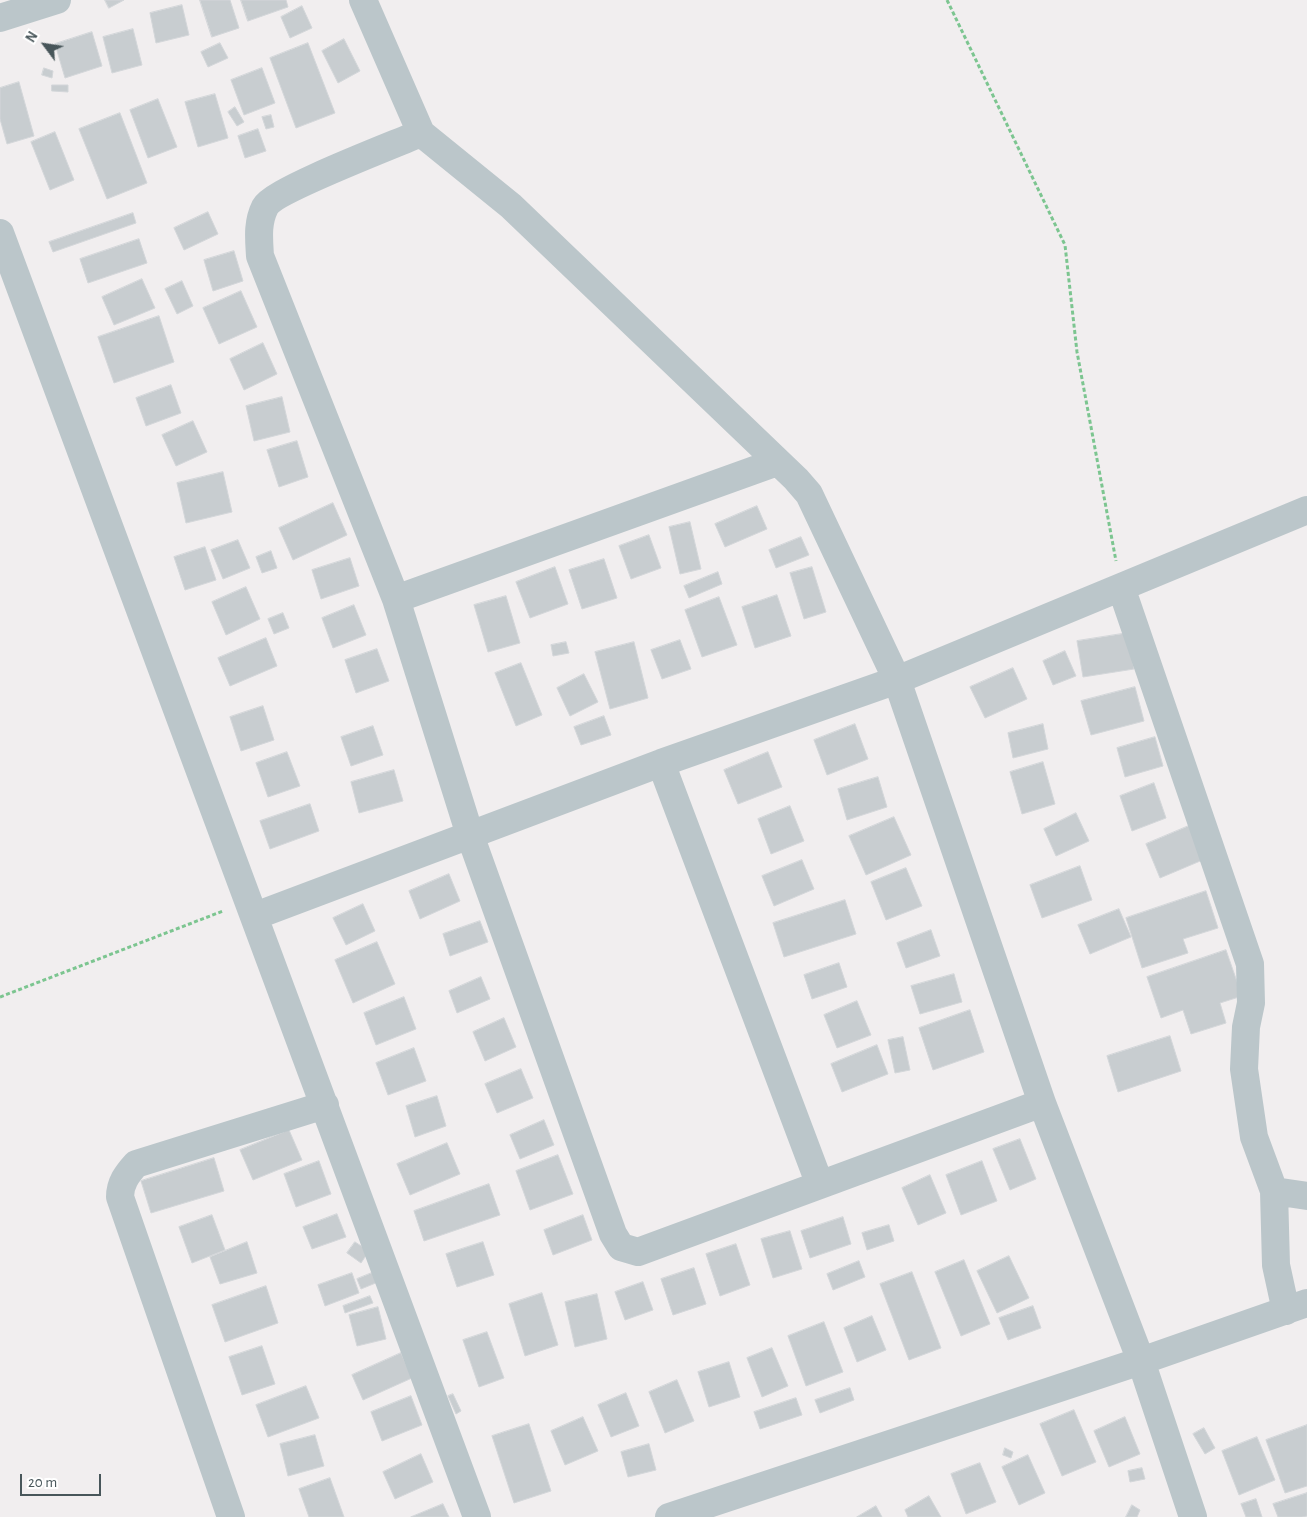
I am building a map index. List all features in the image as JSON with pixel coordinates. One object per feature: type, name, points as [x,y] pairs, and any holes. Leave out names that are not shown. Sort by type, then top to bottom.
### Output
[{"type":"street","points":[[0,18],[57,0]]},
{"type":"street","points":[[363,0],[421,133],[511,206],[796,479],[809,494],[897,680],[1042,1103],[1141,1362],[1193,1517]]},
{"type":"street","points":[[421,133],[296,186],[266,205],[258,227],[260,256],[396,599],[470,835],[613,1234],[621,1247],[638,1252],[1042,1103]]},
{"type":"street","points":[[0,233],[477,1517]]},
{"type":"street","points":[[396,599],[777,462]]},
{"type":"street","points":[[252,908],[470,835],[661,763],[897,680],[1307,510]]},
{"type":"street","points":[[669,1517],[1141,1362],[1297,1307],[1276,1265],[1274,1191],[1254,1137],[1244,1069],[1246,1028],[1252,1003],[1250,964],[1121,587]]},
{"type":"street","points":[[661,763],[820,1185]]},
{"type":"street","points":[[231,1517],[120,1197],[120,1189],[124,1179],[136,1164],[324,1104]]},
{"type":"street","points":[[1274,1191],[1307,1196]]},
{"type":"path","points":[[947,0],[1065,245],[1077,352],[1121,587]]},
{"type":"path","points":[[0,997],[252,908]]},
{"type":"building","points":[[105,0],[124,0],[109,8]]},
{"type":"building","points":[[200,0],[230,0],[239,28],[212,37]]},
{"type":"building","points":[[241,0],[286,0],[288,7],[248,21]]},
{"type":"building","points":[[182,5],[189,35],[156,43],[150,13]]},
{"type":"building","points":[[302,6],[312,28],[290,38],[281,17]]},
{"type":"building","points":[[133,29],[142,65],[112,73],[103,37]]},
{"type":"building","points":[[92,32],[102,66],[65,78],[55,44]]},
{"type":"building","points":[[344,39],[360,71],[338,83],[322,51]]},
{"type":"building","points":[[220,43],[228,58],[208,67],[201,52]]},
{"type":"building","points":[[308,43],[335,113],[296,128],[270,58]]},
{"type":"building","points":[[44,68],[53,71],[52,78],[42,75]]},
{"type":"building","points":[[262,68],[275,103],[244,115],[231,80]]},
{"type":"building","points":[[19,82],[34,136],[7,144],[0,119],[0,88]]},
{"type":"building","points":[[52,85],[68,85],[68,92],[52,91]]},
{"type":"building","points":[[215,94],[228,138],[198,147],[185,102]]},
{"type":"building","points":[[158,99],[177,147],[148,158],[130,110]]},
{"type":"building","points":[[235,107],[244,122],[237,126],[228,112]]},
{"type":"building","points":[[120,113],[147,183],[107,199],[79,129]]},
{"type":"building","points":[[271,115],[274,127],[266,129],[262,117]]},
{"type":"building","points":[[258,129],[266,151],[245,158],[238,136]]},
{"type":"building","points":[[55,132],[74,180],[50,190],[31,142]]},
{"type":"building","points":[[208,212],[218,234],[184,250],[174,228]]},
{"type":"building","points":[[133,213],[136,223],[53,252],[49,242]]},
{"type":"building","points":[[139,239],[147,263],[88,283],[80,259]]},
{"type":"building","points":[[234,251],[243,281],[213,291],[204,260]]},
{"type":"building","points":[[142,279],[155,308],[114,325],[102,297]]},
{"type":"building","points":[[182,281],[193,306],[177,314],[165,289]]},
{"type":"building","points":[[241,291],[257,327],[219,344],[203,308]]},
{"type":"building","points":[[159,316],[174,362],[114,383],[98,337]]},
{"type":"building","points":[[263,343],[277,374],[244,390],[230,359]]},
{"type":"building","points":[[171,385],[181,413],[146,426],[136,398]]},
{"type":"building","points":[[282,397],[290,432],[254,441],[246,406]]},
{"type":"building","points":[[193,421],[207,452],[176,466],[162,435]]},
{"type":"building","points":[[297,441],[308,477],[279,487],[267,450]]},
{"type":"building","points":[[223,472],[232,512],[186,523],[177,483]]},
{"type":"building","points":[[333,503],[347,535],[293,560],[279,528]]},
{"type":"building","points":[[757,506],[767,529],[725,547],[715,524]]},
{"type":"building","points":[[690,522],[701,569],[680,574],[669,527]]},
{"type":"building","points":[[649,535],[661,568],[631,579],[619,546]]},
{"type":"building","points":[[801,537],[809,555],[776,568],[769,550]]},
{"type":"building","points":[[238,540],[250,568],[223,579],[211,550]]},
{"type":"building","points":[[205,547],[216,580],[185,590],[174,557]]},
{"type":"building","points":[[271,551],[277,568],[262,573],[256,557]]},
{"type":"building","points":[[350,558],[359,586],[321,599],[312,570]]},
{"type":"building","points":[[604,559],[617,598],[582,609],[569,570]]},
{"type":"building","points":[[555,567],[568,604],[530,618],[516,582]]},
{"type":"building","points":[[812,567],[826,612],[804,619],[790,573]]},
{"type":"building","points":[[718,572],[722,584],[689,598],[684,586]]},
{"type":"building","points":[[246,587],[260,619],[226,635],[212,602]]},
{"type":"building","points":[[777,595],[791,636],[755,648],[742,607]]},
{"type":"building","points":[[506,596],[520,643],[488,652],[474,605]]},
{"type":"building","points":[[719,597],[737,645],[702,657],[685,610]]},
{"type":"building","points":[[354,605],[366,635],[333,648],[322,618]]},
{"type":"building","points":[[283,613],[289,628],[274,634],[268,619]]},
{"type":"building","points":[[1128,633],[1134,669],[1083,677],[1077,641]]},
{"type":"building","points":[[266,638],[277,666],[230,686],[218,658]]},
{"type":"building","points":[[680,640],[691,669],[662,679],[651,650]]},
{"type":"building","points":[[566,642],[569,653],[553,656],[551,645]]},
{"type":"building","points":[[634,642],[648,698],[610,709],[595,652]]},
{"type":"building","points":[[377,649],[389,681],[356,693],[345,660]]},
{"type":"building","points":[[1065,651],[1076,676],[1053,685],[1043,661]]},
{"type":"building","points":[[521,663],[542,715],[516,726],[495,673]]},
{"type":"building","points":[[1013,668],[1027,699],[985,718],[970,687]]},
{"type":"building","points":[[584,674],[598,702],[570,716],[557,688]]},
{"type":"building","points":[[1135,687],[1144,721],[1091,735],[1081,701]]},
{"type":"building","points":[[263,706],[274,740],[241,751],[230,717]]},
{"type":"building","points":[[604,716],[611,735],[581,745],[574,727]]},
{"type":"building","points":[[855,724],[868,759],[827,775],[814,740]]},
{"type":"building","points":[[1043,724],[1048,749],[1013,758],[1008,733]]},
{"type":"building","points":[[373,726],[383,755],[351,766],[341,737]]},
{"type":"building","points":[[1155,737],[1163,766],[1125,777],[1117,748]]},
{"type":"building","points":[[287,752],[300,786],[268,797],[256,763]]},
{"type":"building","points":[[768,752],[782,787],[738,804],[724,770]]},
{"type":"building","points":[[1043,762],[1055,804],[1022,814],[1010,772]]},
{"type":"building","points":[[394,770],[403,801],[359,813],[351,782]]},
{"type":"building","points":[[878,777],[887,807],[847,820],[838,789]]},
{"type":"building","points":[[1154,783],[1166,818],[1132,831],[1120,796]]},
{"type":"building","points":[[310,804],[319,831],[270,849],[260,821]]},
{"type":"building","points":[[790,806],[804,841],[771,854],[758,819]]},
{"type":"building","points":[[1076,813],[1089,841],[1056,856],[1044,829]]},
{"type":"building","points":[[894,817],[911,855],[866,875],[849,836]]},
{"type":"building","points":[[1191,825],[1205,859],[1160,878],[1146,844]]},
{"type":"building","points":[[802,860],[814,889],[774,906],[762,876]]},
{"type":"building","points":[[1080,866],[1092,900],[1042,918],[1030,885]]},
{"type":"building","points":[[906,868],[922,906],[886,920],[871,882]]},
{"type":"building","points":[[449,874],[460,901],[420,919],[409,891]]},
{"type":"building","points":[[1206,891],[1218,928],[1183,939],[1188,953],[1142,968],[1126,918]]},
{"type":"building","points":[[845,900],[856,934],[784,957],[773,923]]},
{"type":"building","points":[[363,904],[375,931],[346,945],[333,918]]},
{"type":"building","points":[[1119,909],[1131,937],[1090,954],[1078,925]]},
{"type":"building","points":[[480,921],[488,942],[450,956],[443,934]]},
{"type":"building","points":[[931,930],[940,956],[906,968],[897,943]]},
{"type":"building","points":[[377,942],[395,984],[353,1003],[335,960]]},
{"type":"building","points":[[1226,950],[1242,996],[1220,1003],[1226,1023],[1191,1034],[1183,1010],[1161,1018],[1147,977]]},
{"type":"building","points":[[839,963],[847,987],[812,999],[804,975]]},
{"type":"building","points":[[954,974],[962,1002],[920,1014],[911,986]]},
{"type":"building","points":[[481,977],[490,999],[457,1013],[449,991]]},
{"type":"building","points":[[404,997],[416,1029],[376,1045],[364,1013]]},
{"type":"building","points":[[857,1001],[871,1035],[837,1048],[824,1015]]},
{"type":"building","points":[[970,1010],[984,1052],[933,1070],[919,1028]]},
{"type":"building","points":[[504,1018],[516,1047],[485,1061],[473,1032]]},
{"type":"building","points":[[1170,1036],[1181,1071],[1118,1092],[1107,1056]]},
{"type":"building","points":[[903,1037],[910,1070],[895,1073],[888,1040]]},
{"type":"building","points":[[877,1045],[888,1074],[842,1092],[831,1064]]},
{"type":"building","points":[[414,1048],[426,1081],[388,1095],[376,1063]]},
{"type":"building","points":[[521,1069],[533,1098],[497,1113],[485,1084]]},
{"type":"building","points":[[437,1096],[446,1126],[415,1137],[406,1106]]},
{"type":"building","points":[[544,1120],[554,1145],[520,1159],[510,1135]]},
{"type":"building","points":[[289,1130],[302,1160],[253,1180],[240,1150]]},
{"type":"building","points":[[1020,1139],[1036,1179],[1010,1190],[993,1149]]},
{"type":"building","points":[[447,1143],[460,1174],[410,1195],[397,1164]]},
{"type":"building","points":[[558,1155],[573,1194],[530,1210],[516,1171]]},
{"type":"building","points":[[214,1158],[224,1191],[151,1213],[141,1181]]},
{"type":"building","points":[[319,1161],[331,1194],[296,1207],[284,1174]]},
{"type":"building","points":[[982,1161],[997,1201],[961,1215],[946,1175]]},
{"type":"building","points":[[930,1175],[946,1213],[918,1225],[902,1188]]},
{"type":"building","points":[[489,1184],[500,1215],[424,1241],[414,1211]]},
{"type":"building","points":[[337,1214],[346,1237],[312,1249],[303,1227]]},
{"type":"building","points":[[212,1215],[225,1250],[192,1263],[179,1227]]},
{"type":"building","points":[[583,1215],[592,1240],[553,1255],[544,1230]]},
{"type":"building","points":[[843,1217],[851,1244],[810,1258],[801,1231]]},
{"type":"building","points":[[889,1225],[894,1241],[867,1250],[862,1233]]},
{"type":"building","points":[[790,1231],[802,1269],[773,1278],[761,1239]]},
{"type":"building","points":[[247,1242],[257,1273],[220,1284],[210,1257]]},
{"type":"building","points":[[355,1242],[369,1251],[361,1263],[347,1253]]},
{"type":"building","points":[[483,1242],[494,1275],[457,1287],[446,1254]]},
{"type":"building","points":[[736,1244],[750,1285],[720,1296],[706,1254]]},
{"type":"building","points":[[1009,1256],[1029,1298],[997,1313],[977,1271]]},
{"type":"building","points":[[964,1260],[990,1324],[961,1336],[935,1272]]},
{"type":"building","points":[[859,1261],[865,1277],[833,1290],[827,1274]]},
{"type":"building","points":[[384,1268],[388,1278],[361,1289],[357,1279]]},
{"type":"building","points":[[694,1268],[706,1304],[673,1315],[661,1279]]},
{"type":"building","points":[[912,1272],[941,1348],[909,1360],[880,1284]]},
{"type":"building","points":[[352,1273],[359,1293],[325,1306],[318,1285]]},
{"type":"building","points":[[643,1282],[653,1310],[625,1320],[615,1292]]},
{"type":"building","points":[[266,1286],[278,1323],[225,1342],[212,1305]]},
{"type":"building","points":[[542,1293],[558,1345],[525,1356],[509,1304]]},
{"type":"building","points":[[597,1294],[607,1339],[575,1347],[565,1302]]},
{"type":"building","points":[[370,1296],[373,1303],[345,1313],[343,1306]]},
{"type":"building","points":[[1033,1306],[1041,1328],[1008,1340],[999,1318]]},
{"type":"building","points":[[378,1307],[386,1339],[357,1346],[349,1315]]},
{"type":"building","points":[[872,1316],[886,1350],[857,1362],[844,1328]]},
{"type":"building","points":[[824,1322],[843,1372],[806,1386],[788,1336]]},
{"type":"building","points":[[487,1332],[504,1378],[479,1387],[463,1340]]},
{"type":"building","points":[[262,1346],[275,1384],[242,1395],[229,1357]]},
{"type":"building","points":[[772,1348],[788,1386],[762,1397],[747,1358]]},
{"type":"building","points":[[401,1353],[412,1378],[363,1400],[352,1375]]},
{"type":"building","points":[[729,1362],[740,1397],[709,1407],[698,1372]]},
{"type":"building","points":[[677,1380],[694,1421],[665,1433],[649,1392]]},
{"type":"building","points":[[306,1386],[319,1418],[268,1437],[256,1405]]},
{"type":"building","points":[[850,1388],[854,1400],[820,1413],[815,1400]]},
{"type":"building","points":[[626,1393],[639,1426],[611,1437],[598,1405]]},
{"type":"building","points":[[453,1394],[461,1411],[456,1414],[448,1396]]},
{"type":"building","points":[[411,1396],[422,1425],[382,1441],[371,1412]]},
{"type":"building","points":[[796,1398],[802,1415],[760,1429],[754,1412]]},
{"type":"building","points":[[1074,1410],[1096,1462],[1062,1476],[1040,1424]]},
{"type":"building","points":[[583,1417],[598,1451],[565,1465],[551,1431]]},
{"type":"building","points":[[1125,1417],[1140,1454],[1109,1467],[1094,1431]]},
{"type":"building","points":[[529,1424],[551,1491],[514,1503],[492,1436]]},
{"type":"building","points":[[1307,1425],[1307,1486],[1285,1493],[1266,1440]]},
{"type":"building","points":[[1204,1428],[1215,1448],[1205,1454],[1193,1434]]},
{"type":"building","points":[[315,1435],[324,1466],[288,1476],[280,1444]]},
{"type":"building","points":[[1257,1437],[1275,1480],[1239,1495],[1222,1451]]},
{"type":"building","points":[[649,1444],[656,1470],[628,1477],[621,1452]]},
{"type":"building","points":[[1005,1448],[1013,1452],[1011,1458],[1003,1455]]},
{"type":"building","points":[[421,1454],[433,1482],[395,1499],[383,1472]]},
{"type":"building","points":[[1028,1455],[1045,1493],[1019,1505],[1002,1467]]},
{"type":"building","points":[[980,1463],[996,1502],[966,1514],[951,1474]]},
{"type":"building","points":[[1142,1468],[1145,1479],[1130,1482],[1128,1471]]},
{"type":"building","points":[[330,1478],[344,1517],[309,1517],[299,1489]]},
{"type":"building","points":[[1307,1493],[1307,1516],[1278,1517],[1273,1504]]},
{"type":"building","points":[[929,1496],[941,1517],[908,1517],[905,1510]]},
{"type":"building","points":[[1256,1499],[1262,1517],[1246,1517],[1241,1504]]},
{"type":"building","points":[[443,1504],[449,1517],[411,1517]]},
{"type":"building","points":[[1132,1505],[1140,1510],[1137,1517],[1126,1517]]},
{"type":"building","points":[[876,1506],[882,1517],[857,1517]]}]
